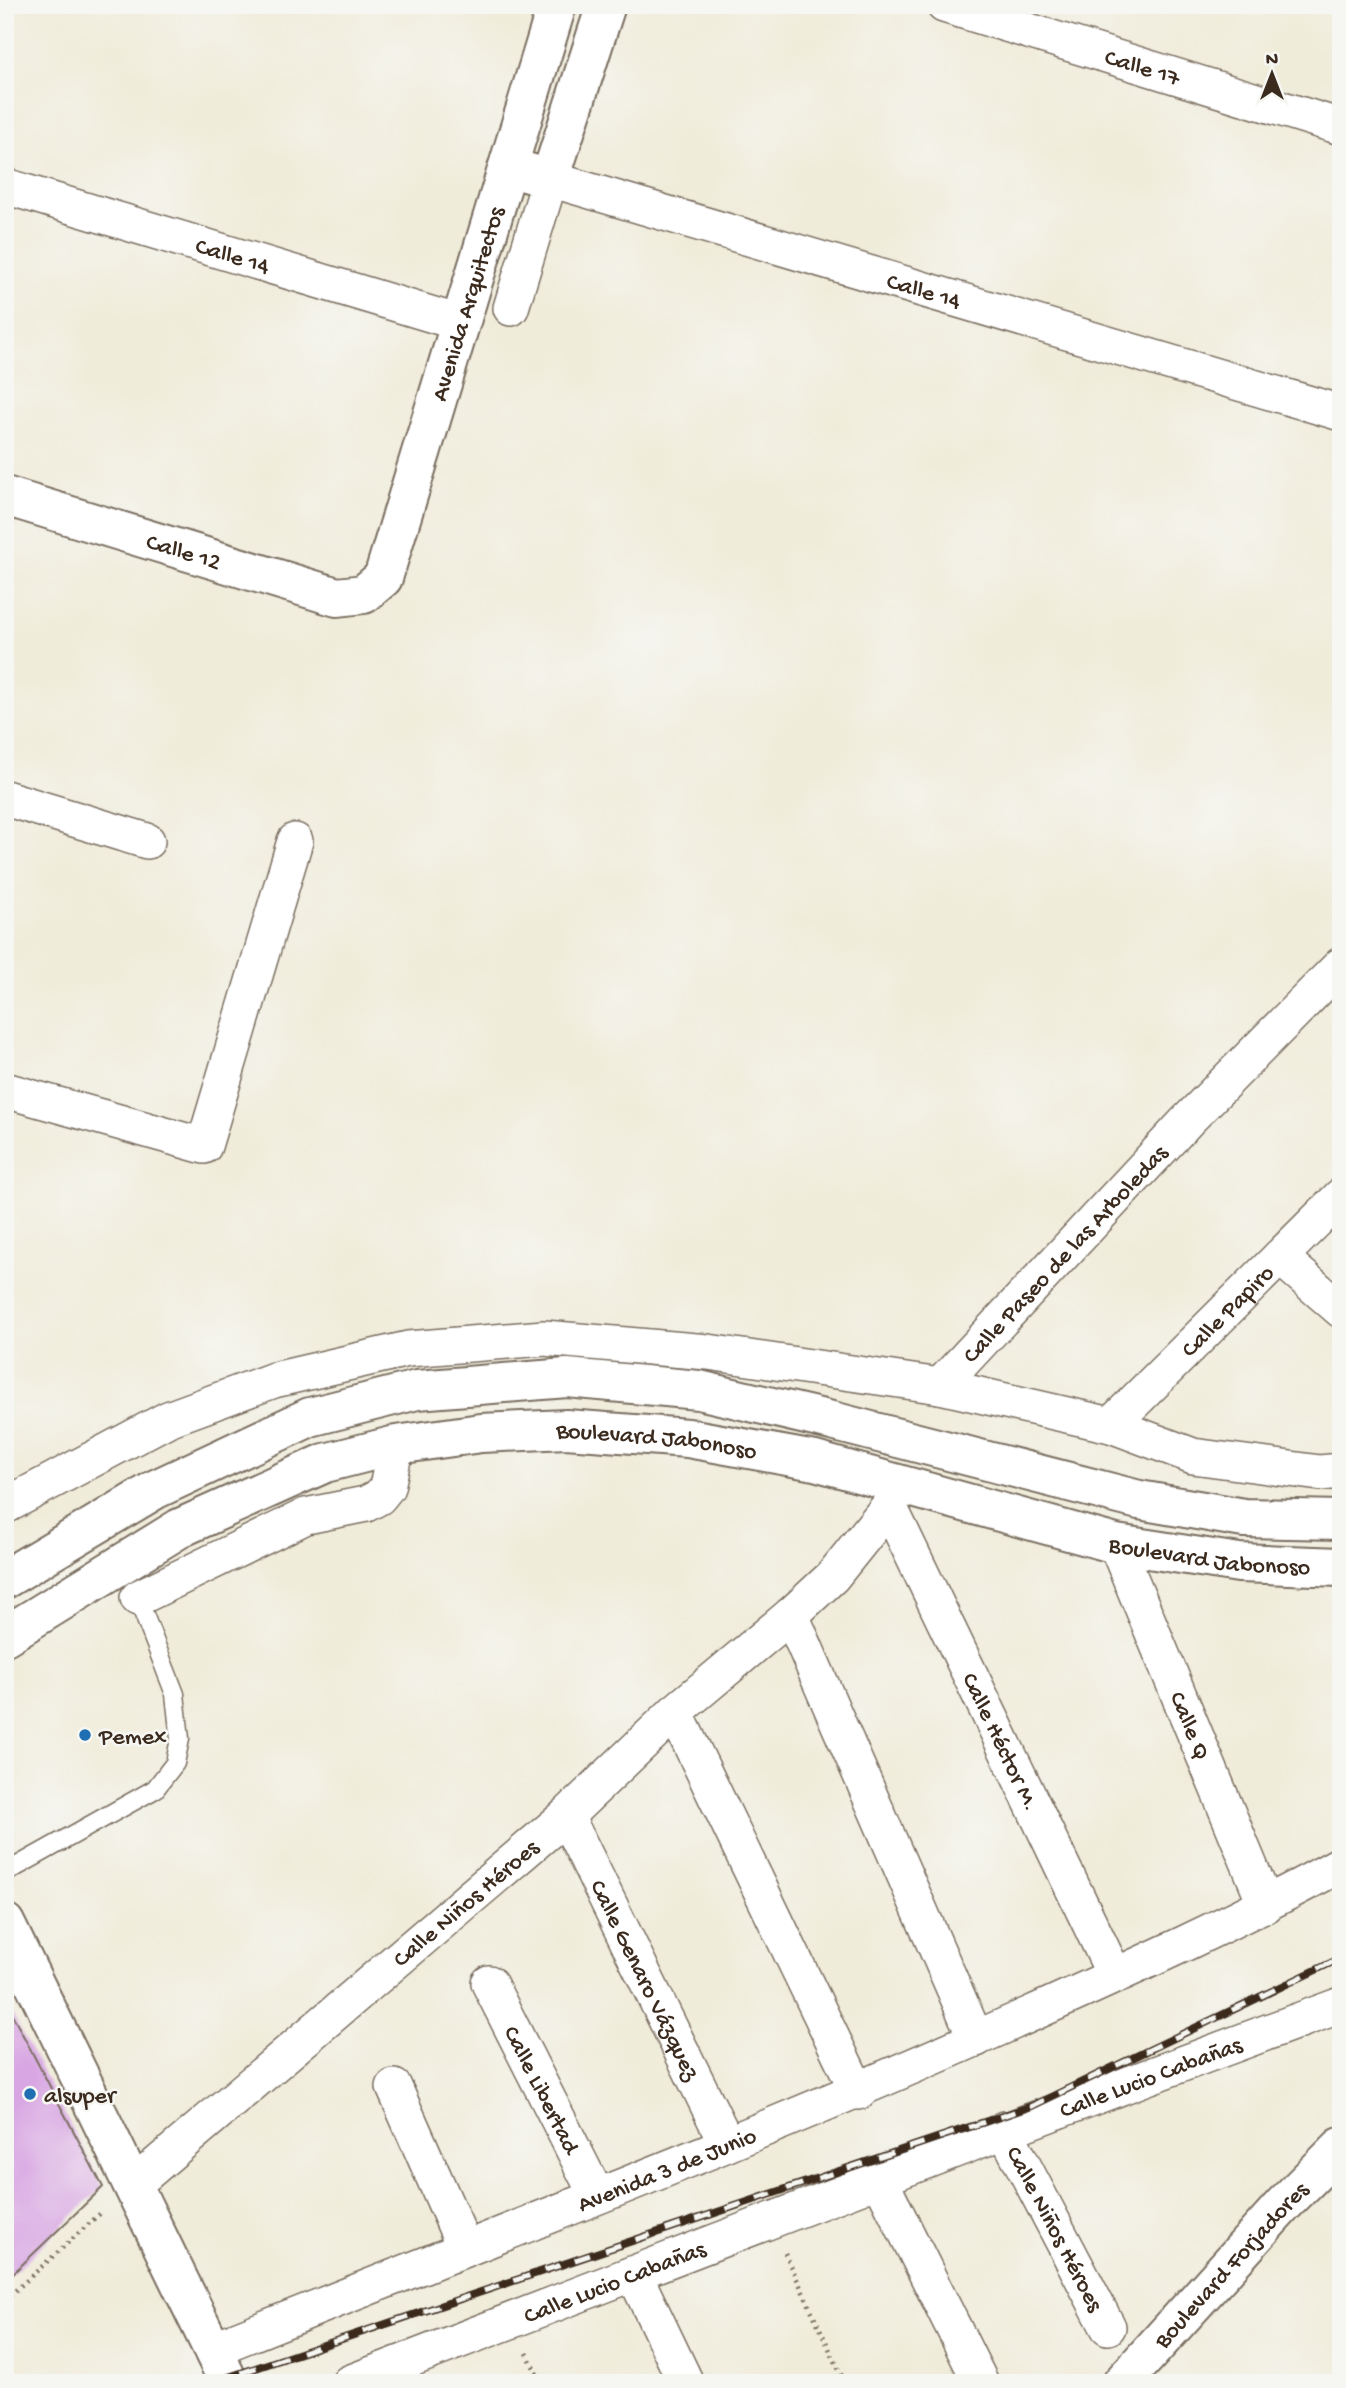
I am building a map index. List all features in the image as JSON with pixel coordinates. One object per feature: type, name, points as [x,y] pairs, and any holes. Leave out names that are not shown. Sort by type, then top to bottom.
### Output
[{"type":"main road","name":"Avenida Arquitectos","points":[[363,594],[383,578],[557,5]]},
{"type":"main road","name":"Avenida Arquitectos","points":[[550,178],[606,5]]},
{"type":"main road","name":"Calle 14","points":[[508,167],[550,178]]},
{"type":"main road","name":"Calle 12","points":[[5,496],[337,597],[363,594]]},
{"type":"main road","name":"Boulevard Jabonoso","points":[[5,1579],[156,1489],[310,1417],[417,1390],[567,1378],[698,1390],[832,1420],[1139,1500],[1244,1518],[1341,1520]]},
{"type":"main road","name":"Boulevard Jabonoso","points":[[5,1636],[180,1528],[325,1463],[396,1445],[481,1433],[566,1429],[688,1438],[816,1461],[894,1495],[1116,1544],[1239,1563],[1341,1567]]},
{"type":"main road","points":[[5,1923],[229,2383]]},
{"type":"main road","name":"Boulevard Forjadores","points":[[1130,2379],[1284,2204],[1341,2147]]},
{"type":"street","name":"Calle 17","points":[[944,5],[1341,127]]},
{"type":"street","name":"Avenida Arquitectos","points":[[511,308],[550,178]]},
{"type":"street","name":"Calle 14","points":[[550,178],[1341,413]]},
{"type":"street","name":"Calle 14","points":[[5,186],[460,323]]},
{"type":"street","points":[[5,799],[147,841]]},
{"type":"street","points":[[5,1090],[204,1146],[295,841]]},
{"type":"street","name":"Calle Paseo de las Arboledas","points":[[940,1386],[1188,1121],[1341,965]]},
{"type":"street","name":"Calle Papiro","points":[[1111,1425],[1341,1196]]},
{"type":"street","points":[[1280,1257],[1341,1310]]},
{"type":"street","points":[[5,1506],[168,1419],[274,1380],[408,1349],[544,1338],[708,1352],[940,1386],[1111,1425],[1193,1456],[1320,1473],[1341,1471]]},
{"type":"street","points":[[138,1598],[306,1516],[366,1504],[379,1497],[387,1488],[396,1445]]},
{"type":"street","name":"Calle Niños Héroes","points":[[133,2185],[566,1816],[675,1712],[791,1615],[832,1577],[894,1495]]},
{"type":"street","name":"Calle Héctor M.","points":[[894,1495],[1115,1976]]},
{"type":"street","name":"Calle Q","points":[[1116,1544],[1266,1905]]},
{"type":"street","points":[[791,1615],[976,2039]]},
{"type":"street","points":[[675,1712],[858,2092]]},
{"type":"street","name":"Calle Genaro Vázquez","points":[[566,1816],[727,2144]]},
{"type":"street","name":"Avenida 3 de Junio","points":[[213,2349],[858,2092],[1266,1905],[1341,1864]]},
{"type":"street","name":"Calle Libertad","points":[[489,1983],[597,2196]]},
{"type":"street","name":"Calle Lucio Cabañas","points":[[349,2383],[1004,2130],[1341,2005]]},
{"type":"street","points":[[394,2087],[465,2249]]},
{"type":"street","name":"Calle Niños Héroes","points":[[1004,2130],[1108,2327]]},
{"type":"street","points":[[880,2180],[981,2383]]},
{"type":"street","points":[[634,2274],[686,2383]]},
{"type":"lane","points":[[5,1872],[155,1789],[175,1763],[180,1739],[175,1694],[138,1598],[121,1564]]},
{"type":"path","points":[[5,2300],[133,2185]]},
{"type":"path","points":[[771,2222],[845,2383]]},
{"type":"building","name":"alsuper","points":[[5,2001],[103,2187],[5,2281]]},
{"type":"railway","points":[[211,2383],[1032,2106],[1341,1958]]},
{"type":"place","name":"Pemex","points":[[85,1735]]},
{"type":"place","name":"alsuper","points":[[30,2094]]}]
